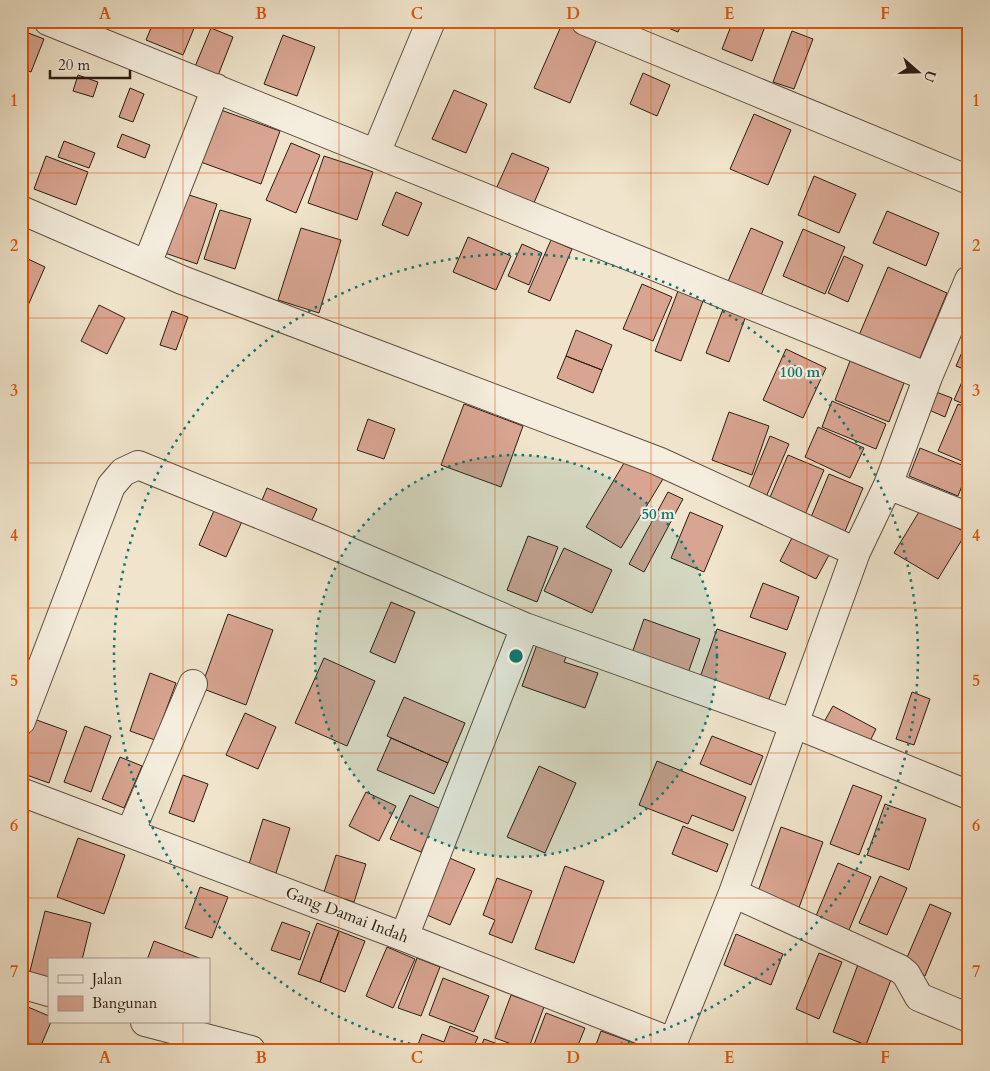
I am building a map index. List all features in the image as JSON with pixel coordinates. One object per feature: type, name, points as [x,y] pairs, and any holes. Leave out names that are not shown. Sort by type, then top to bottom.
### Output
[{"type":"street","points":[[48,21],[928,377]]},
{"type":"street","points":[[376,153],[431,21]]},
{"type":"street","points":[[585,21],[969,180]]},
{"type":"street","points":[[147,264],[216,88]]},
{"type":"street","points":[[21,210],[182,280],[658,461],[856,552]]},
{"type":"street","points":[[671,1046],[733,893],[856,552],[888,485],[928,377],[969,280]]},
{"type":"street","points":[[21,721],[111,486],[123,472],[138,465],[320,539],[525,626],[795,724],[969,795]]},
{"type":"street","points":[[888,485],[969,517]]},
{"type":"street","points":[[404,937],[525,626]]},
{"type":"street","points":[[130,833],[193,684]]},
{"type":"street","name":"Gang Damai Indah","points":[[21,792],[404,937],[671,1046]]},
{"type":"street","points":[[733,893],[900,969],[906,974],[918,997],[969,1018]]},
{"type":"street","points":[[21,984],[48,992]]},
{"type":"street","points":[[154,1024],[187,1031],[251,1050]]},
{"type":"building","points":[[154,21],[197,21],[183,55],[146,40]]},
{"type":"building","points":[[651,21],[683,21],[678,32]]},
{"type":"building","points":[[733,21],[767,21],[752,61],[722,49]]},
{"type":"building","points":[[562,24],[597,39],[570,103],[534,88]]},
{"type":"building","points":[[211,28],[233,37],[217,78],[194,69]]},
{"type":"building","points":[[23,31],[44,39],[31,72],[21,68],[21,36]]},
{"type":"building","points":[[792,31],[813,39],[794,89],[773,82]]},
{"type":"building","points":[[283,35],[315,47],[297,96],[264,84]]},
{"type":"building","points":[[969,49],[969,67],[962,64]]},
{"type":"building","points":[[643,73],[670,85],[657,116],[630,104]]},
{"type":"building","points":[[78,75],[98,82],[93,97],[73,91]]},
{"type":"building","points":[[21,76],[28,78],[21,99]]},
{"type":"building","points":[[130,88],[144,94],[133,122],[119,117]]},
{"type":"building","points":[[454,90],[487,104],[466,153],[432,139]]},
{"type":"building","points":[[218,109],[280,131],[261,184],[198,161]]},
{"type":"building","points":[[754,114],[791,130],[768,185],[730,169]]},
{"type":"building","points":[[122,134],[150,145],[145,158],[117,147]]},
{"type":"building","points":[[64,141],[95,153],[89,168],[58,157]]},
{"type":"building","points":[[291,143],[320,155],[296,213],[266,200]]},
{"type":"building","points":[[512,153],[549,168],[533,205],[496,189]]},
{"type":"building","points":[[46,156],[88,172],[76,205],[34,189]]},
{"type":"building","points":[[324,156],[373,172],[357,220],[308,203]]},
{"type":"building","points":[[814,176],[856,194],[839,233],[798,215]]},
{"type":"building","points":[[396,192],[422,203],[408,236],[382,225]]},
{"type":"building","points":[[183,193],[217,204],[197,264],[162,252]]},
{"type":"building","points":[[220,210],[251,219],[235,269],[204,259]]},
{"type":"building","points":[[887,211],[939,233],[926,266],[873,243]]},
{"type":"building","points":[[301,228],[341,240],[319,313],[278,300]]},
{"type":"building","points":[[751,228],[783,242],[759,300],[726,286]]},
{"type":"building","points":[[803,229],[845,247],[825,294],[783,276]]},
{"type":"building","points":[[468,237],[511,256],[496,290],[453,272]]},
{"type":"building","points":[[551,240],[572,249],[550,301],[528,292]]},
{"type":"building","points":[[522,244],[542,253],[529,285],[508,276]]},
{"type":"building","points":[[844,256],[863,265],[848,302],[828,293]]},
{"type":"building","points":[[28,259],[45,267],[22,319],[21,273]]},
{"type":"building","points":[[888,267],[947,293],[917,365],[857,340]]},
{"type":"building","points":[[642,284],[672,297],[653,341],[623,329]]},
{"type":"building","points":[[678,291],[703,301],[681,361],[655,351]]},
{"type":"building","points":[[725,304],[747,313],[729,362],[706,353]]},
{"type":"building","points":[[99,305],[125,318],[107,354],[81,341]]},
{"type":"building","points":[[172,311],[188,317],[176,350],[160,345]]},
{"type":"building","points":[[576,330],[612,345],[602,370],[566,356]]},
{"type":"building","points":[[969,336],[969,371],[956,366]]},
{"type":"building","points":[[786,349],[826,368],[803,418],[763,400]]},
{"type":"building","points":[[566,356],[602,370],[593,393],[557,378]]},
{"type":"building","points":[[850,361],[904,383],[889,422],[835,400]]},
{"type":"building","points":[[965,375],[969,377],[969,406],[954,400]]},
{"type":"building","points":[[936,392],[952,398],[945,417],[929,410]]},
{"type":"building","points":[[832,401],[886,424],[876,449],[822,427]]},
{"type":"building","points":[[464,404],[523,426],[501,487],[441,465]]},
{"type":"building","points":[[958,404],[969,409],[969,464],[938,451]]},
{"type":"building","points":[[729,412],[769,426],[752,475],[712,460]]},
{"type":"building","points":[[368,419],[395,429],[384,459],[357,450]]},
{"type":"building","points":[[818,427],[864,448],[850,478],[805,457]]},
{"type":"building","points":[[770,436],[789,444],[763,504],[745,497]]},
{"type":"building","points":[[920,448],[969,468],[958,496],[909,476]]},
{"type":"building","points":[[788,455],[824,470],[804,517],[768,502]]},
{"type":"building","points":[[627,458],[663,479],[621,548],[586,527]]},
{"type":"building","points":[[829,474],[863,488],[843,536],[809,522]]},
{"type":"building","points":[[267,488],[317,509],[307,531],[258,510]]},
{"type":"building","points":[[668,492],[683,499],[644,572],[629,564]]},
{"type":"building","points":[[217,504],[244,517],[226,557],[199,545]]},
{"type":"building","points":[[922,507],[966,533],[938,579],[894,553]]},
{"type":"building","points":[[690,512],[723,526],[704,572],[671,558]]},
{"type":"building","points":[[528,536],[558,547],[537,602],[507,590]]},
{"type":"building","points":[[793,536],[829,555],[816,579],[780,561]]},
{"type":"building","points":[[564,548],[612,570],[592,613],[544,591]]},
{"type":"building","points":[[763,583],[799,597],[787,630],[750,617]]},
{"type":"building","points":[[391,602],[415,612],[395,663],[370,652]]},
{"type":"building","points":[[228,614],[273,630],[246,705],[201,688]]},
{"type":"building","points":[[644,619],[700,639],[687,676],[631,656]]},
{"type":"building","points":[[717,629],[786,653],[766,707],[698,683]]},
{"type":"building","points":[[539,639],[569,649],[564,662],[598,673],[585,708],[522,686]]},
{"type":"building","points":[[324,658],[375,681],[347,746],[295,723]]},
{"type":"building","points":[[150,673],[176,683],[155,740],[130,731]]},
{"type":"building","points":[[912,692],[930,699],[914,745],[896,739]]},
{"type":"building","points":[[404,697],[465,723],[448,763],[387,736]]},
{"type":"building","points":[[833,706],[876,729],[868,745],[824,722]]},
{"type":"building","points":[[245,713],[276,727],[258,769],[226,755]]},
{"type":"building","points":[[34,719],[67,731],[49,783],[21,773],[21,755]]},
{"type":"building","points":[[85,726],[111,736],[91,792],[64,782]]},
{"type":"building","points":[[712,736],[763,756],[751,785],[700,764]]},
{"type":"building","points":[[391,738],[448,763],[434,794],[377,770]]},
{"type":"building","points":[[120,757],[142,766],[124,808],[102,799]]},
{"type":"building","points":[[657,761],[746,797],[733,831],[692,815],[688,824],[639,805]]},
{"type":"building","points":[[539,766],[576,783],[545,853],[507,837]]},
{"type":"building","points":[[183,775],[208,784],[194,822],[169,813]]},
{"type":"building","points":[[853,785],[882,796],[859,855],[830,844]]},
{"type":"building","points":[[366,792],[396,806],[379,841],[349,826]]},
{"type":"building","points":[[410,795],[441,809],[421,852],[390,839]]},
{"type":"building","points":[[885,804],[926,819],[909,870],[867,855]]},
{"type":"building","points":[[263,819],[290,828],[276,873],[249,864]]},
{"type":"building","points":[[683,826],[728,844],[717,872],[672,854]]},
{"type":"building","points":[[781,827],[823,842],[797,913],[756,897]]},
{"type":"building","points":[[78,838],[125,855],[104,914],[57,897]]},
{"type":"building","points":[[336,855],[366,864],[354,902],[324,892]]},
{"type":"building","points":[[445,856],[475,869],[450,925],[420,912]]},
{"type":"building","points":[[838,863],[871,877],[849,930],[816,916]]},
{"type":"building","points":[[565,866],[604,881],[574,963],[535,949]]},
{"type":"building","points":[[880,876],[907,888],[887,935],[859,923]]},
{"type":"building","points":[[497,878],[532,891],[512,943],[489,934],[495,920],[483,915]]},
{"type":"building","points":[[200,887],[228,897],[212,938],[185,928]]},
{"type":"building","points":[[930,904],[951,913],[925,976],[903,967]]},
{"type":"building","points":[[45,911],[91,923],[82,958],[48,958],[48,980],[29,975]]},
{"type":"building","points":[[282,922],[310,932],[300,960],[271,950]]},
{"type":"building","points":[[317,923],[339,931],[320,982],[298,974]]},
{"type":"building","points":[[339,931],[365,941],[345,992],[320,982]]},
{"type":"building","points":[[736,934],[783,954],[771,985],[724,965]]},
{"type":"building","points":[[154,941],[199,958],[148,958]]},
{"type":"building","points":[[387,947],[415,959],[393,1008],[366,996]]},
{"type":"building","points":[[819,953],[842,962],[819,1019],[796,1009]]},
{"type":"building","points":[[417,958],[440,967],[421,1016],[398,1008]]},
{"type":"building","points":[[860,959],[894,972],[866,1045],[833,1032]]},
{"type":"building","points":[[443,978],[489,996],[474,1032],[429,1015]]},
{"type":"building","points":[[511,995],[544,1007],[528,1050],[495,1038]]},
{"type":"building","points":[[21,1004],[48,1016],[48,1024],[50,1024],[39,1050],[21,1050]]},
{"type":"building","points":[[546,1013],[585,1028],[576,1050],[541,1050],[533,1047]]},
{"type":"building","points":[[450,1026],[478,1037],[472,1050],[416,1050],[422,1034],[444,1042]]},
{"type":"building","points":[[601,1031],[651,1049],[651,1050],[594,1050]]},
{"type":"building","points":[[484,1039],[514,1050],[480,1050]]}]
